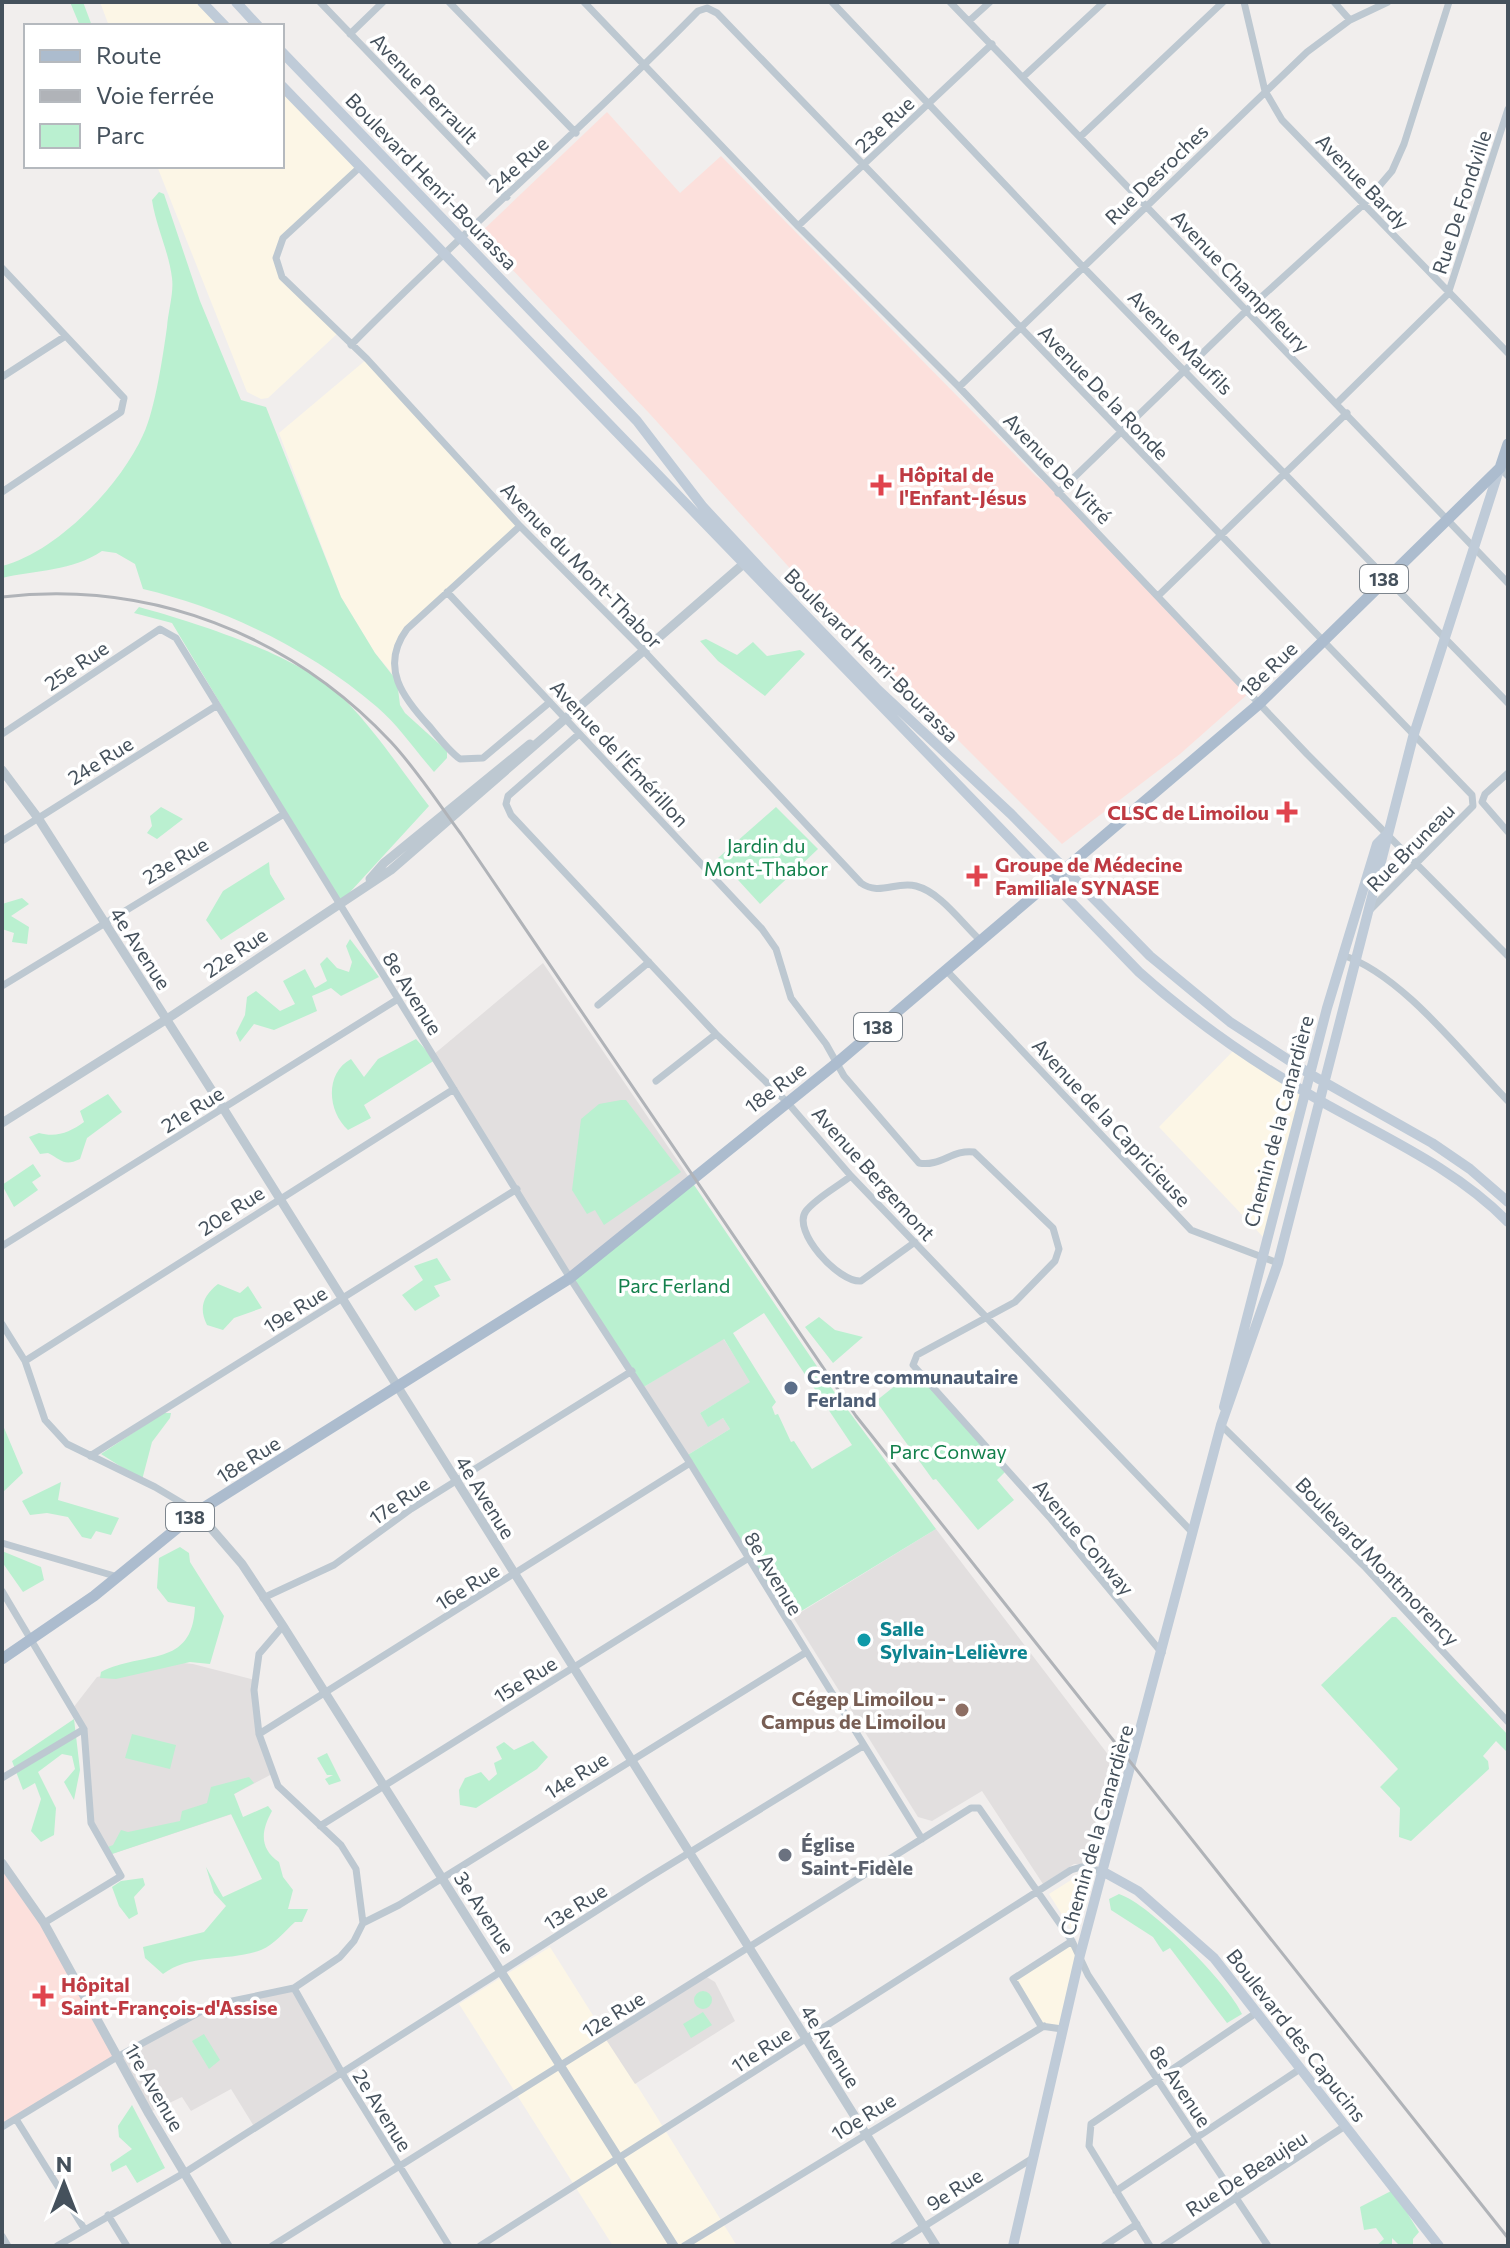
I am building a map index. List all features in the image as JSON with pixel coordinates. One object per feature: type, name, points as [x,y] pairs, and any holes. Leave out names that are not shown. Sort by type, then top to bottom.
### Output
[{"type":"main road","points":[[202,2],[223,24]]},
{"type":"main road","points":[[236,2],[256,24]]},
{"type":"main road","name":"Boulevard Henri-Bourassa","points":[[284,54],[637,421],[746,561],[1064,868],[1150,956],[1194,994],[1310,1074],[1432,1143],[1470,1169],[1508,1202]]},
{"type":"main road","name":"Boulevard Henri-Bourassa","points":[[284,88],[746,561],[1139,972],[1235,1049],[1434,1163],[1508,1222]]},
{"type":"main road","name":"Chemin de la Canardière","points":[[1013,2246],[1080,1955],[1221,1425],[1278,1263],[1357,960],[1365,914],[1413,737],[1474,546],[1505,470],[1508,444]]},
{"type":"main road","name":"18e Rue","points":[[2,1659],[34,1640],[118,1577],[197,1512],[570,1278],[838,1062],[1259,704],[1447,517],[1505,470]]},
{"type":"main road","name":"Chemin de la Canardière","points":[[1221,1425],[1226,1390],[1342,955],[1377,844],[1388,833]]},
{"type":"main road","name":"Boulevard des Capucins","points":[[1102,1871],[1138,1891],[1214,1958],[1439,2246]]},
{"type":"street","name":"Avenue Perrault","points":[[320,2],[507,197]]},
{"type":"street","points":[[350,34],[383,2]]},
{"type":"street","points":[[449,2],[576,133]]},
{"type":"street","name":"Avenue De Vitré","points":[[584,2],[798,226],[959,387],[1259,704],[1508,956]]},
{"type":"street","name":"Avenue Maufils","points":[[832,2],[1082,266],[1187,370],[1508,703]]},
{"type":"street","name":"Avenue Champfleury","points":[[950,2],[1508,583]]},
{"type":"street","points":[[969,21],[990,2]]},
{"type":"street","points":[[1023,77],[1104,2]]},
{"type":"street","points":[[1080,137],[1223,2]]},
{"type":"street","name":"Avenue Bardy","points":[[1244,2],[1265,91],[1282,120],[1508,353]]},
{"type":"street","points":[[1334,2],[1350,20]]},
{"type":"street","name":"Rue Desroches","points":[[959,387],[1265,91],[1350,20],[1388,2]]},
{"type":"street","points":[[1058,493],[1247,310],[1364,204],[1392,171],[1404,144],[1449,2]]},
{"type":"street","name":"24e Rue","points":[[351,345],[443,252],[576,133],[698,11],[707,8]]},
{"type":"street","name":"Avenue De la Ronde","points":[[707,8],[717,13],[1508,832]]},
{"type":"street","name":"23e Rue","points":[[798,226],[992,44]]},
{"type":"street","name":"Rue De Fondville","points":[[1337,403],[1448,294],[1508,109]]},
{"type":"street","name":"Avenue du Mont-Thabor","points":[[360,167],[283,238],[276,258],[282,277],[642,649],[861,883],[876,890],[911,885],[925,889],[979,939]]},
{"type":"street","points":[[2,268],[124,398],[121,412],[2,492]]},
{"type":"street","points":[[2,377],[64,337]]},
{"type":"street","points":[[1159,595],[1347,413]]},
{"type":"street","points":[[520,526],[407,629],[398,641],[393,669],[404,699],[460,759],[483,758],[550,702]]},
{"type":"street","name":"22e Rue","points":[[2,1123],[167,1019],[391,870],[563,717],[746,561]]},
{"type":"street","name":"Avenue de l'Émérillon","points":[[447,592],[762,929],[776,949],[791,998],[838,1062],[844,1076],[919,1163],[928,1165],[955,1153],[974,1152],[1053,1228],[1059,1249],[1055,1261],[1015,1302],[985,1316]]},
{"type":"street","name":"25e Rue","points":[[2,734],[160,629],[169,631]]},
{"type":"street","name":"8e Avenue","points":[[169,631],[922,1839],[971,1808],[979,1808],[1072,1941],[1088,1975],[1268,2246]]},
{"type":"street","name":"24e Rue","points":[[2,841],[216,706]]},
{"type":"street","name":"Avenue Bergemont","points":[[579,734],[508,796],[506,804],[511,815],[716,1034],[787,1102],[851,1176],[1192,1532]]},
{"type":"street","name":"4e Avenue","points":[[2,770],[38,818],[167,1019],[936,2246]]},
{"type":"street","name":"Rue Bruneau","points":[[1365,914],[1508,773]]},
{"type":"street","name":"23e Rue","points":[[2,986],[284,814]]},
{"type":"street","points":[[1342,955],[1357,960],[1392,981],[1508,1101]]},
{"type":"street","points":[[598,1005],[649,962]]},
{"type":"street","name":"Avenue de la Capricieuse","points":[[946,970],[1191,1230],[1278,1263]]},
{"type":"street","name":"21e Rue","points":[[2,1246],[398,999]]},
{"type":"street","points":[[656,1081],[716,1034]]},
{"type":"street","name":"20e Rue","points":[[25,1361],[454,1089]]},
{"type":"street","points":[[851,1176],[805,1212],[802,1224],[805,1234],[841,1277],[861,1281],[915,1242]]},
{"type":"street","name":"19e Rue","points":[[90,1456],[517,1189]]},
{"type":"street","name":"Avenue Conway","points":[[985,1316],[917,1355],[913,1365],[1051,1519],[1162,1653]]},
{"type":"street","points":[[2,1324],[25,1361],[45,1420],[67,1444],[155,1487],[197,1512]]},
{"type":"street","name":"17e Rue","points":[[263,1598],[334,1565],[455,1481],[632,1371]]},
{"type":"street","name":"Boulevard Montmorency","points":[[1221,1425],[1364,1566],[1508,1722]]},
{"type":"street","name":"16e Rue","points":[[259,1734],[690,1463]]},
{"type":"street","name":"3e Avenue","points":[[197,1512],[242,1564],[283,1626],[674,2246]]},
{"type":"street","points":[[2,1543],[118,1577]]},
{"type":"street","name":"15e Rue","points":[[320,1826],[747,1559]]},
{"type":"street","points":[[2,1591],[34,1640],[84,1729],[91,1823],[121,1876],[44,1923]]},
{"type":"street","points":[[2,2127],[117,2057],[213,2005],[294,1988],[340,1957],[354,1941],[363,1923],[356,1869],[341,1845],[278,1786],[259,1734],[254,1690],[259,1654],[283,1626]]},
{"type":"street","name":"14e Rue","points":[[363,1923],[442,1879],[805,1653]]},
{"type":"street","points":[[2,1778],[84,1729]]},
{"type":"street","name":"13e Rue","points":[[57,2246],[184,2173],[863,1746]]},
{"type":"street","name":"12e Rue","points":[[272,2246],[922,1839]]},
{"type":"street","name":"1re Avenue","points":[[2,1863],[44,1923],[117,2057],[228,2246]]},
{"type":"street","name":"11e Rue","points":[[480,2246],[1071,1870],[1081,1867],[1102,1871]]},
{"type":"street","points":[[1062,2029],[1041,2026],[1013,1979],[1072,1941]]},
{"type":"street","name":"2e Avenue","points":[[294,1988],[342,2073],[449,2246]]},
{"type":"street","points":[[1150,2246],[1089,2146],[1091,2124],[1256,2013]]},
{"type":"street","name":"10e Rue","points":[[684,2246],[1041,2026]]},
{"type":"street","points":[[1116,2191],[1300,2069]]},
{"type":"street","points":[[16,2119],[85,2230]]},
{"type":"street","name":"Rue De Beaujeu","points":[[1163,2246],[1345,2126]]},
{"type":"street","name":"9e Rue","points":[[893,2246],[1033,2158]]},
{"type":"street","points":[[108,2215],[127,2246]]},
{"type":"street","points":[[1104,2246],[1137,2224]]},
{"type":"street","points":[[2,2236],[8,2246]]},
{"type":"shaded area","points":[[100,2],[202,2],[223,24],[108,24]]},
{"type":"shaded area","points":[[284,88],[360,167],[284,238],[277,267],[338,333],[268,398],[261,399],[247,392],[158,168],[284,168]]},
{"type":"shaded area","name":"Hôpital de l'Enfant-Jésus","points":[[607,112],[680,193],[721,156],[1036,476],[1058,493],[1249,693],[1180,754],[1062,844],[826,608],[649,413],[490,246],[478,243],[479,234]]},
{"type":"shaded area","points":[[367,359],[520,526],[398,641],[396,678],[375,653],[341,597],[279,433]]},
{"type":"shaded area","points":[[543,963],[690,1179],[570,1278],[433,1055]]},
{"type":"shaded area","points":[[1235,1049],[1305,1091],[1265,1239],[1159,1127]]},
{"type":"shaded area","points":[[723,1338],[751,1382],[700,1413],[708,1426],[723,1418],[730,1429],[686,1456],[642,1388]]},
{"type":"shaded area","name":"Cégep Limoilou - Campus de Limoilou","points":[[936,1529],[1116,1765],[1122,1758],[1092,1864],[1074,1864],[1043,1884],[982,1791],[932,1821],[918,1817],[793,1617]]},
{"type":"shaded area","points":[[165,1661],[193,1664],[255,1680],[256,1714],[272,1774],[225,1799],[232,1814],[109,1855],[91,1823],[84,1729],[73,1708],[97,1677]]},
{"type":"shaded area","name":"Hôpital Saint-François-d'Assise","points":[[2,1863],[25,1891],[117,2057],[2,2127]]},
{"type":"shaded area","points":[[1079,1875],[1088,1876],[1073,1932],[1049,1894]]},
{"type":"shaded area","points":[[1072,1941],[1080,1955],[1062,2029],[1041,2026],[1013,1979]]},
{"type":"shaded area","points":[[550,1947],[737,2246],[613,2246],[459,2004]]},
{"type":"shaded area","points":[[705,1976],[715,1982],[735,2021],[635,2084],[605,2038]]},
{"type":"shaded area","points":[[294,1988],[342,2073],[255,2128],[231,2089],[191,2111],[182,2097],[148,2113],[117,2057],[213,2005]]},
{"type":"green space","points":[[70,2],[83,2],[91,24],[79,24]]},
{"type":"green space","points":[[159,192],[164,194],[200,301],[241,400],[266,407],[341,597],[375,653],[397,681],[400,705],[405,713],[447,751],[447,758],[434,772],[385,714],[324,667],[237,620],[143,589],[135,564],[116,553],[102,551],[79,563],[2,578],[2,566],[44,547],[65,532],[103,495],[133,455],[143,435],[158,382],[172,290],[170,268],[152,200]]},
{"type":"green space","points":[[139,607],[248,643],[303,669],[326,684],[367,725],[429,806],[340,903],[172,623],[134,613]]},
{"type":"green space","points":[[706,639],[737,655],[753,642],[767,656],[800,650],[805,654],[765,696],[718,661],[700,641]]},
{"type":"green space","points":[[161,807],[183,819],[157,839],[147,833],[152,826],[150,816]]},
{"type":"green space","name":"Jardin du Mont-Thabor","points":[[776,807],[818,849],[760,904],[718,858]]},
{"type":"green space","points":[[269,862],[270,874],[285,899],[221,940],[206,920],[223,891]]},
{"type":"green space","points":[[22,898],[29,904],[11,916],[29,927],[27,944],[12,942],[14,933],[2,929],[2,904]]},
{"type":"green space","points":[[350,939],[379,977],[341,996],[331,988],[312,996],[317,1011],[274,1030],[254,1024],[240,1042],[236,1033],[245,1015],[247,997],[256,991],[280,1011],[295,1004],[283,981],[305,969],[315,988],[327,981],[320,964],[327,957],[337,968],[349,972],[352,962],[346,946]]},
{"type":"green space","points":[[416,1039],[435,1060],[364,1105],[371,1118],[348,1130],[333,1103],[333,1083],[337,1073],[351,1059],[364,1077],[378,1059]]},
{"type":"green space","points":[[108,1094],[122,1112],[87,1138],[80,1159],[67,1162],[48,1153],[40,1154],[29,1137],[74,1129],[84,1122],[80,1111]]},
{"type":"green space","points":[[626,1100],[681,1172],[604,1225],[595,1210],[587,1214],[572,1190],[581,1119],[599,1104]]},
{"type":"green space","points":[[33,1164],[41,1176],[32,1182],[38,1190],[14,1207],[2,1185]]},
{"type":"green space","name":"Parc Ferland","points":[[690,1179],[833,1390],[936,1529],[785,1621],[686,1456],[730,1429],[723,1418],[708,1427],[700,1413],[750,1382],[724,1339],[642,1388],[570,1278]],"holes":[[[764,1313],[852,1445],[812,1469],[794,1441],[791,1442],[778,1414],[775,1415],[772,1407],[776,1402],[733,1333]]]},
{"type":"green space","points":[[437,1258],[451,1280],[434,1286],[440,1296],[415,1311],[402,1295],[423,1280],[414,1266]]},
{"type":"green space","points":[[218,1284],[240,1293],[248,1286],[262,1308],[234,1318],[223,1330],[207,1325],[203,1313],[204,1302]]},
{"type":"green space","points":[[819,1317],[835,1330],[863,1337],[833,1363],[805,1327]]},
{"type":"green space","name":"Parc Conway","points":[[916,1369],[1007,1470],[997,1480],[1014,1500],[978,1530],[936,1479],[933,1480],[876,1401]]},
{"type":"green space","points":[[163,1413],[171,1413],[170,1418],[152,1442],[142,1480],[101,1454]]},
{"type":"green space","points":[[2,1423],[23,1473],[2,1493]]},
{"type":"green space","points":[[61,1482],[58,1500],[119,1518],[111,1535],[96,1531],[91,1539],[82,1537],[68,1517],[47,1513],[30,1515],[22,1501]]},
{"type":"green space","points":[[180,1547],[189,1553],[190,1562],[224,1616],[210,1664],[190,1662],[116,1679],[100,1678],[101,1672],[163,1654],[185,1640],[192,1627],[195,1607],[168,1602],[157,1588],[159,1558]]},
{"type":"green space","points":[[2,1551],[41,1567],[44,1580],[23,1592],[2,1562]]},
{"type":"green space","points":[[1392,1617],[1396,1617],[1508,1735],[1508,1749],[1506,1751],[1496,1741],[1483,1756],[1488,1761],[1489,1769],[1411,1841],[1399,1837],[1400,1808],[1380,1787],[1398,1769],[1321,1685]]},
{"type":"green space","points":[[74,1719],[80,1770],[74,1800],[64,1782],[75,1769],[72,1756],[62,1754],[38,1772],[56,1808],[54,1835],[41,1842],[31,1831],[41,1799],[35,1783],[23,1790],[12,1761]]},
{"type":"green space","points":[[132,1734],[176,1745],[170,1769],[125,1758]]},
{"type":"green space","points":[[533,1741],[548,1757],[537,1769],[476,1808],[460,1805],[459,1790],[465,1778],[481,1772],[489,1781],[497,1774],[494,1763],[502,1759],[496,1747],[504,1742],[514,1750]]},
{"type":"green space","points":[[327,1753],[341,1781],[329,1785],[325,1779],[333,1775],[327,1775],[317,1758]]},
{"type":"green space","points":[[249,1777],[254,1783],[234,1794],[243,1817],[268,1806],[272,1811],[264,1839],[268,1851],[279,1862],[283,1877],[293,1890],[288,1909],[308,1909],[302,1922],[295,1922],[266,1948],[249,1954],[185,1963],[163,1974],[145,1958],[143,1947],[204,1932],[226,1906],[214,1893],[206,1867],[223,1897],[262,1879],[231,1814],[109,1855],[105,1848],[113,1845],[121,1830],[128,1832],[180,1821],[182,1811],[207,1803],[211,1787]]},
{"type":"green space","points":[[143,1878],[145,1885],[134,1897],[138,1914],[129,1919],[119,1906],[112,1887],[121,1881]]},
{"type":"green space","points":[[1119,1894],[1149,1913],[1187,1946],[1222,1984],[1242,2014],[1227,2023],[1170,1948],[1163,1952],[1153,1937],[1111,1910],[1109,1899]]},
{"type":"green space","points":[[699,1991],[707,1991],[712,2000],[710,2007],[699,2009],[694,2004],[694,1996]]},
{"type":"green space","points":[[703,2012],[712,2025],[691,2038],[683,2024]]},
{"type":"green space","points":[[204,2034],[220,2060],[209,2069],[192,2041]]},
{"type":"green space","points":[[132,2105],[165,2168],[137,2183],[126,2165],[112,2172],[110,2164],[132,2149],[119,2137],[118,2126]]},
{"type":"green space","points":[[1393,2190],[1419,2232],[1413,2239],[1413,2246],[1400,2246],[1392,2238],[1392,2246],[1376,2246],[1384,2239],[1376,2228],[1364,2230],[1360,2207]]},
{"type":"railway","points":[[2,597],[57,594],[111,597],[163,607],[214,623],[263,644],[308,671],[351,704],[391,742],[461,834],[856,1416],[1508,2238]]},
{"type":"place","name":"Hôpital de l'Enfant-Jésus","points":[[881,485]]},
{"type":"place","name":"CLSC de Limoilou","points":[[1287,812]]},
{"type":"place","name":"Groupe de Médecine Familiale SYNASE","points":[[977,876]]},
{"type":"place","name":"Centre communautaire Ferland","points":[[791,1388]]},
{"type":"place","name":"Salle Sylvain-Lelièvre","points":[[864,1640]]},
{"type":"place","name":"Cégep Limoilou - Campus de Limoilou","points":[[962,1710]]},
{"type":"place","name":"Église Saint-Fidèle","points":[[785,1855]]},
{"type":"place","name":"Hôpital Saint-François-d'Assise","points":[[43,1996]]}]
